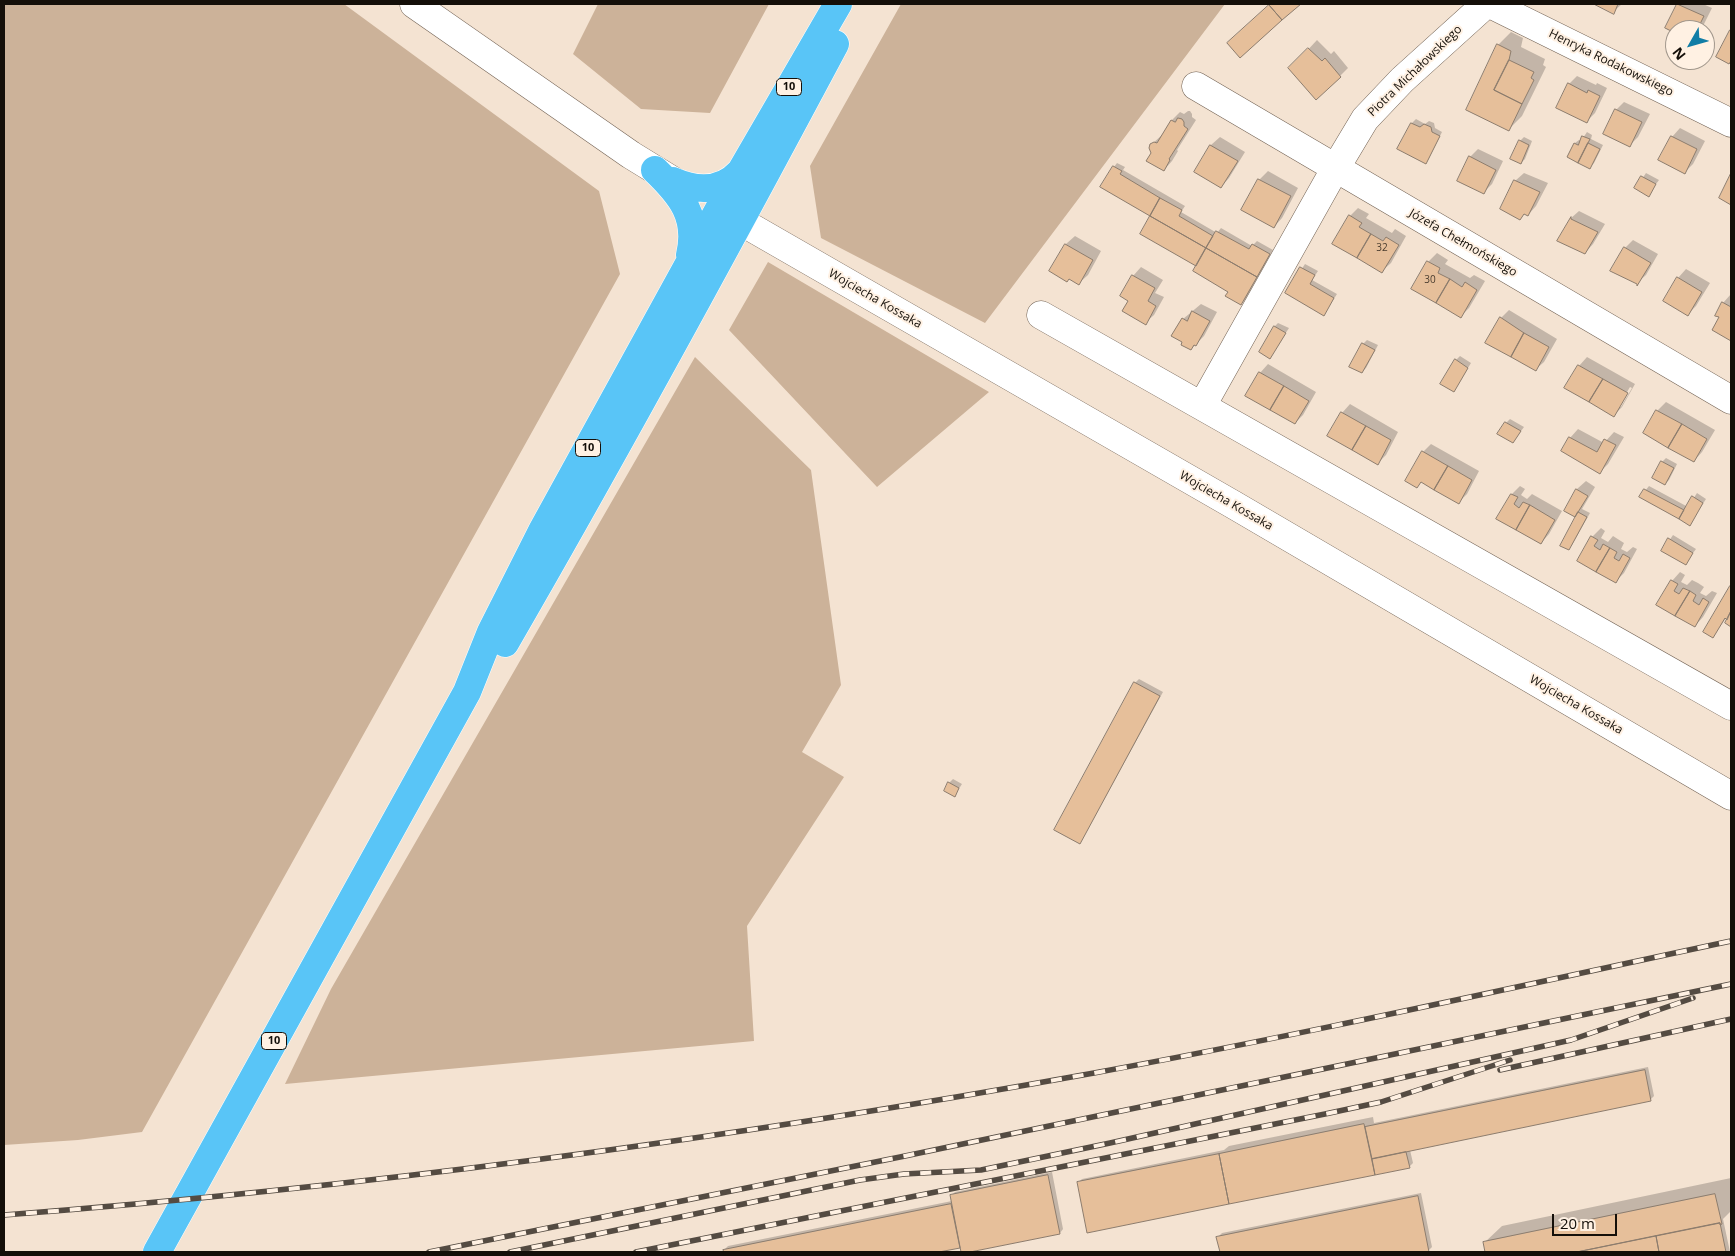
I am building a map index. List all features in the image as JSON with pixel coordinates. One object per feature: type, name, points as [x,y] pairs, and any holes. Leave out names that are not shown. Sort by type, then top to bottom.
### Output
[{"type":"highway","name":"10","points":[[157,1252],[467,692],[491,632],[542,532],[688,265],[730,215],[741,171],[838,4]]},
{"type":"highway","name":"10","points":[[467,692],[505,643],[563,542],[730,215],[856,4]]},
{"type":"highway","points":[[664,175],[687,187],[710,188],[723,185],[741,171]]},
{"type":"highway","points":[[664,175],[683,199],[691,217],[693,234],[688,265]]},
{"type":"street","name":"Wojciecha Kossaka","points":[[414,4],[631,156],[1731,796]]},
{"type":"street","name":"Piotra Michałowskiego","points":[[1202,406],[1358,129],[1374,108],[1402,80],[1486,4]]},
{"type":"street","name":"Henryka Rodakowskiego","points":[[1490,4],[1731,123]]},
{"type":"street","name":"Józefa Chełmońskiego","points":[[1196,86],[1731,400]]},
{"type":"street","points":[[1041,315],[1731,706]]},
{"type":"shaded area","points":[[4,4],[344,4],[599,191],[620,274],[142,1132],[78,1140],[4,1145]]},
{"type":"shaded area","points":[[598,4],[769,4],[710,113],[641,109],[573,54]]},
{"type":"shaded area","points":[[901,4],[1225,4],[985,323],[821,238],[810,166]]},
{"type":"shaded area","points":[[768,262],[989,392],[877,487],[729,330]]},
{"type":"shaded area","points":[[695,357],[811,470],[841,685],[802,752],[844,777],[747,926],[754,1041],[285,1084],[331,989]]},
{"type":"building","points":[[1301,4],[1282,20],[1269,5]]},
{"type":"building","points":[[1594,4],[1618,4],[1614,14]]},
{"type":"building","points":[[1677,4],[1704,16],[1702,20],[1669,20]]},
{"type":"building","points":[[1269,5],[1282,20],[1240,58],[1227,43]]},
{"type":"building","points":[[1730,30],[1731,61],[1729,64],[1716,57]]},
{"type":"building","points":[[1497,44],[1511,51],[1509,60],[1494,90],[1522,104],[1509,131],[1466,110]]},
{"type":"building","points":[[1308,48],[1322,61],[1325,58],[1341,77],[1316,100],[1288,68]]},
{"type":"building","points":[[1509,60],[1534,72],[1531,78],[1534,80],[1522,104],[1494,90]]},
{"type":"building","points":[[1568,83],[1587,93],[1588,90],[1600,96],[1587,123],[1556,108]]},
{"type":"building","points":[[1615,109],[1642,122],[1630,147],[1603,134]]},
{"type":"building","points":[[1178,118],[1182,119],[1184,126],[1188,129],[1169,159],[1164,171],[1146,161],[1151,153],[1150,144],[1157,143],[1171,120],[1175,122]]},
{"type":"building","points":[[1411,123],[1420,127],[1424,124],[1431,127],[1432,132],[1440,136],[1426,164],[1397,149]]},
{"type":"building","points":[[1582,136],[1590,139],[1578,163],[1567,157],[1574,143],[1578,145]]},
{"type":"building","points":[[1671,136],[1697,149],[1685,174],[1658,160]]},
{"type":"building","points":[[1519,140],[1529,145],[1521,164],[1510,159]]},
{"type":"building","points":[[1588,143],[1600,149],[1590,169],[1578,163]]},
{"type":"building","points":[[1210,145],[1238,161],[1221,188],[1194,172]]},
{"type":"building","points":[[1469,156],[1496,170],[1484,194],[1457,181]]},
{"type":"building","points":[[1113,166],[1122,171],[1120,174],[1160,198],[1150,216],[1100,187]]},
{"type":"building","points":[[1731,173],[1731,205],[1719,198]]},
{"type":"building","points":[[1641,176],[1656,184],[1649,197],[1634,188]]},
{"type":"building","points":[[1258,179],[1291,196],[1274,228],[1241,210]]},
{"type":"building","points":[[1514,180],[1540,192],[1528,216],[1524,214],[1520,220],[1500,209]]},
{"type":"building","points":[[1160,198],[1182,210],[1179,216],[1213,236],[1206,248],[1150,216]]},
{"type":"building","points":[[1349,215],[1362,223],[1359,227],[1371,234],[1357,258],[1332,244]]},
{"type":"building","points":[[1150,216],[1206,248],[1196,266],[1140,234]]},
{"type":"building","points":[[1571,217],[1571,219],[1598,232],[1585,254],[1557,241]]},
{"type":"building","points":[[1216,231],[1249,249],[1252,244],[1270,254],[1257,277],[1206,248]]},
{"type":"building","points":[[1371,234],[1383,241],[1386,237],[1399,245],[1382,273],[1357,258]]},
{"type":"building","points":[[1065,244],[1093,260],[1079,285],[1069,279],[1067,282],[1049,271]]},
{"type":"building","points":[[1624,247],[1651,263],[1637,286],[1637,284],[1610,271]]},
{"type":"building","points":[[1206,248],[1257,277],[1241,305],[1225,296],[1228,292],[1193,271]]},
{"type":"building","points":[[1427,261],[1440,268],[1438,273],[1450,279],[1436,303],[1411,289]]},
{"type":"building","points":[[1300,267],[1315,275],[1310,284],[1334,298],[1324,316],[1285,293]]},
{"type":"building","points":[[1132,275],[1155,288],[1148,301],[1156,306],[1146,325],[1122,311],[1128,301],[1120,296]]},
{"type":"building","points":[[1677,277],[1702,292],[1688,316],[1663,301]]},
{"type":"building","points":[[1450,279],[1462,287],[1465,282],[1477,290],[1461,318],[1436,303]]},
{"type":"building","points":[[1722,302],[1731,307],[1731,341],[1712,330],[1719,317],[1715,316]]},
{"type":"building","points":[[1192,311],[1210,321],[1196,346],[1194,345],[1191,350],[1181,345],[1182,342],[1171,336],[1182,318],[1187,321]]},
{"type":"building","points":[[1500,317],[1524,333],[1511,357],[1485,343]]},
{"type":"building","points":[[1274,326],[1286,333],[1270,359],[1259,352]]},
{"type":"building","points":[[1524,333],[1549,347],[1536,371],[1511,357]]},
{"type":"building","points":[[1362,343],[1375,350],[1362,373],[1349,367]]},
{"type":"building","points":[[1455,359],[1468,368],[1454,392],[1440,384]]},
{"type":"building","points":[[1578,365],[1603,379],[1589,402],[1564,388]]},
{"type":"building","points":[[1259,372],[1284,386],[1270,410],[1245,396]]},
{"type":"building","points":[[1603,379],[1628,393],[1614,417],[1589,402]]},
{"type":"building","points":[[1284,386],[1309,401],[1295,424],[1270,410]]},
{"type":"building","points":[[1656,410],[1682,424],[1668,448],[1643,433]]},
{"type":"building","points":[[1341,412],[1366,426],[1352,450],[1327,436]]},
{"type":"building","points":[[1505,422],[1521,431],[1513,443],[1497,434]]},
{"type":"building","points":[[1682,424],[1707,439],[1694,462],[1668,448]]},
{"type":"building","points":[[1366,426],[1391,440],[1378,465],[1352,450]]},
{"type":"building","points":[[1569,437],[1597,452],[1604,439],[1616,445],[1600,474],[1561,451]]},
{"type":"building","points":[[1422,451],[1448,466],[1434,490],[1421,482],[1417,488],[1405,481]]},
{"type":"building","points":[[1661,461],[1674,468],[1665,485],[1652,478]]},
{"type":"building","points":[[1448,466],[1472,480],[1459,504],[1434,490]]},
{"type":"building","points":[[1576,489],[1588,496],[1575,517],[1564,511]]},
{"type":"building","points":[[1644,489],[1684,510],[1679,519],[1639,497]]},
{"type":"building","points":[[1511,494],[1518,497],[1514,504],[1519,508],[1523,502],[1530,505],[1516,530],[1496,519]]},
{"type":"building","points":[[1692,496],[1703,503],[1690,526],[1679,519]]},
{"type":"building","points":[[1530,505],[1555,520],[1541,544],[1516,530]]},
{"type":"building","points":[[1578,512],[1587,517],[1569,550],[1560,546]]},
{"type":"building","points":[[1591,536],[1598,540],[1594,546],[1600,550],[1603,544],[1610,548],[1596,572],[1577,561]]},
{"type":"building","points":[[1668,538],[1693,553],[1686,565],[1661,551]]},
{"type":"building","points":[[1610,548],[1617,552],[1614,558],[1619,561],[1623,554],[1630,558],[1616,583],[1596,572]]},
{"type":"building","points":[[1671,580],[1678,584],[1674,591],[1679,594],[1683,588],[1690,591],[1675,616],[1656,605]]},
{"type":"building","points":[[1730,586],[1731,611],[1727,620],[1725,618],[1713,638],[1703,632]]},
{"type":"building","points":[[1690,591],[1696,595],[1693,601],[1699,605],[1703,598],[1709,602],[1695,627],[1675,616]]},
{"type":"building","points":[[1731,611],[1731,627],[1725,623]]},
{"type":"building","points":[[1134,682],[1160,696],[1080,844],[1054,830]]},
{"type":"building","points":[[948,782],[959,788],[955,797],[944,791]]},
{"type":"building","points":[[1645,1070],[1651,1101],[1372,1159],[1365,1127]]},
{"type":"building","points":[[1364,1124],[1375,1175],[1229,1204],[1219,1154]]},
{"type":"building","points":[[1406,1152],[1410,1168],[1375,1175],[1372,1159]]},
{"type":"building","points":[[1219,1154],[1229,1204],[1087,1233],[1077,1182]]},
{"type":"building","points":[[1048,1175],[1060,1234],[970,1252],[961,1252],[950,1195]]},
{"type":"building","points":[[1715,1194],[1722,1224],[1720,1225],[1720,1223],[1577,1252],[1485,1252],[1483,1242]]},
{"type":"building","points":[[1418,1196],[1429,1252],[1220,1252],[1216,1237]]},
{"type":"building","points":[[951,1204],[960,1248],[939,1252],[724,1252],[723,1250]]},
{"type":"building","points":[[1720,1223],[1726,1252],[1659,1252],[1656,1236]]},
{"type":"building","points":[[1656,1236],[1659,1252],[1577,1252]]},
{"type":"railway","points":[[4,1215],[141,1204],[414,1175],[550,1158],[823,1119],[1174,1058],[1731,941]]},
{"type":"railway","points":[[429,1252],[905,1156],[1731,984]]},
{"type":"railway","points":[[510,1252],[860,1180],[904,1174],[981,1170],[1110,1143],[1571,1040],[1693,998]]},
{"type":"railway","points":[[1500,1070],[1731,1019]]},
{"type":"railway","points":[[636,1252],[1381,1102],[1510,1060]]}]
